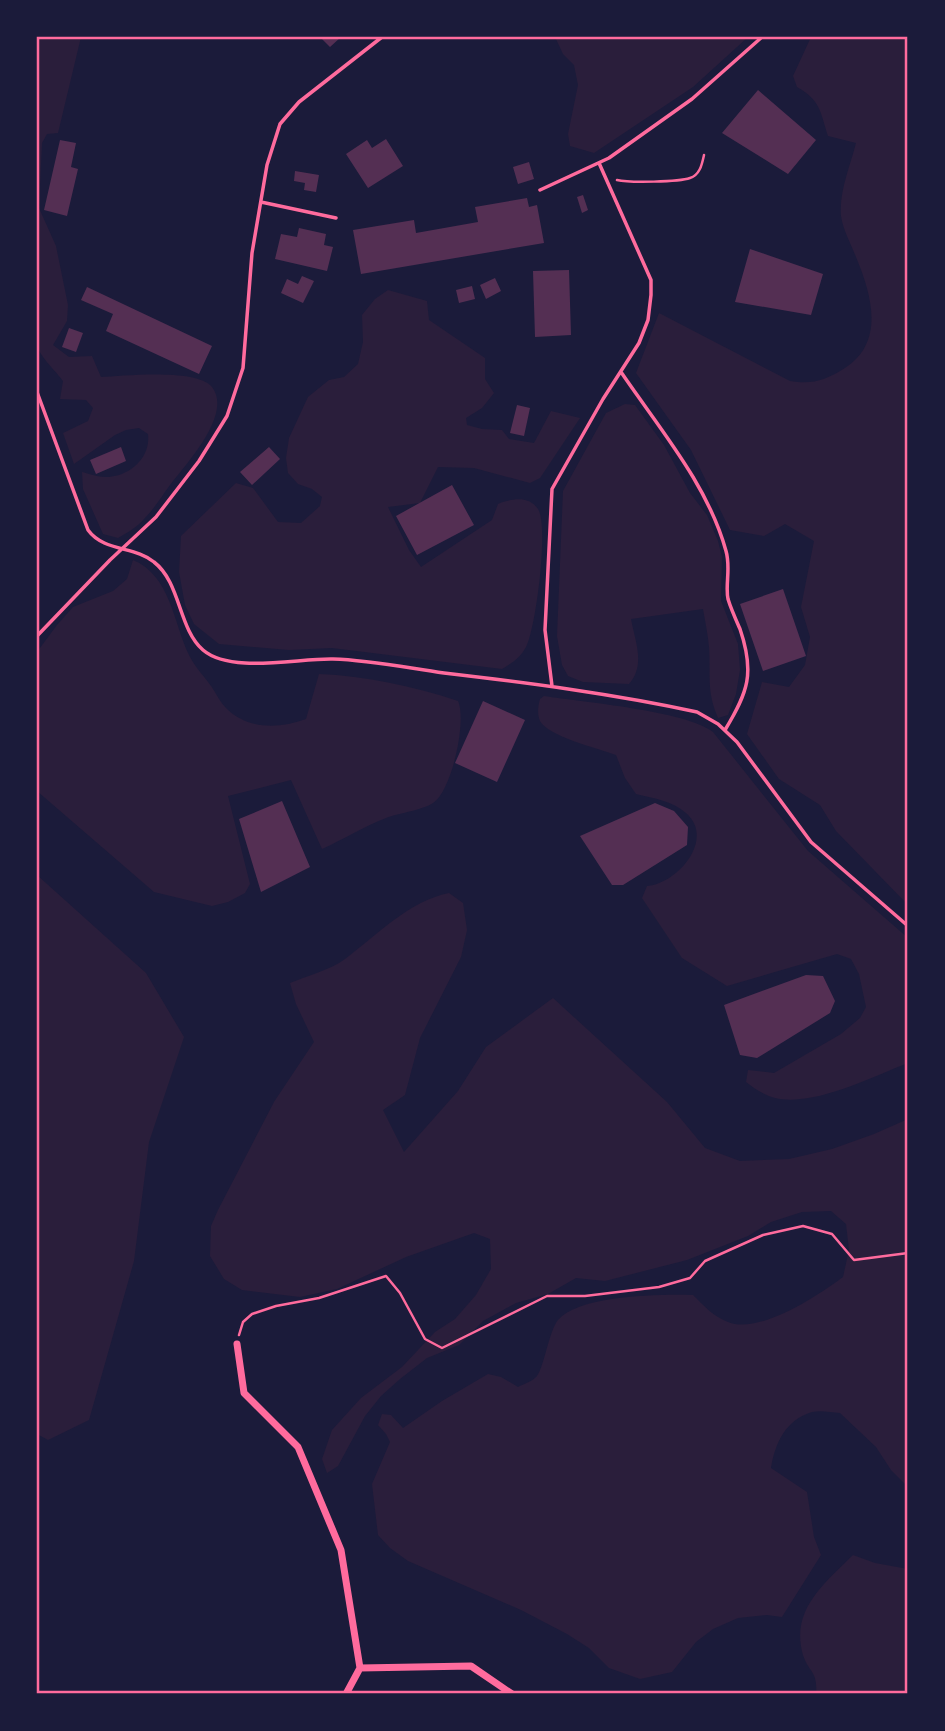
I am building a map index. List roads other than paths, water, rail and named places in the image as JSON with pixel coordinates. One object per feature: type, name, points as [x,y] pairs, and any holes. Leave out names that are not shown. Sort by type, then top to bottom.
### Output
[{"type":"street","points":[[237,1343],[244,1393],[298,1447],[341,1550],[360,1668],[346,1694]]},
{"type":"street","points":[[360,1668],[471,1666],[512,1694]]},
{"type":"lane","points":[[37,636],[120,550],[156,517],[199,461],[227,416],[243,368],[252,253],[267,166],[280,124],[299,102],[382,37]]},
{"type":"lane","points":[[540,190],[609,158],[692,99],[762,37]]},
{"type":"lane","points":[[552,685],[544,630],[552,489],[639,343],[648,320],[651,295],[651,280],[599,163]]},
{"type":"lane","points":[[261,202],[336,218]]},
{"type":"lane","points":[[621,372],[706,500],[727,555],[730,575],[727,597],[741,633],[749,677],[741,704],[725,730]]},
{"type":"lane","points":[[37,392],[94,539],[120,550],[142,555],[155,563],[167,580],[192,637],[204,651],[228,661],[260,663],[334,659],[552,685],[697,712],[718,724],[737,742],[811,842],[908,926]]}]
